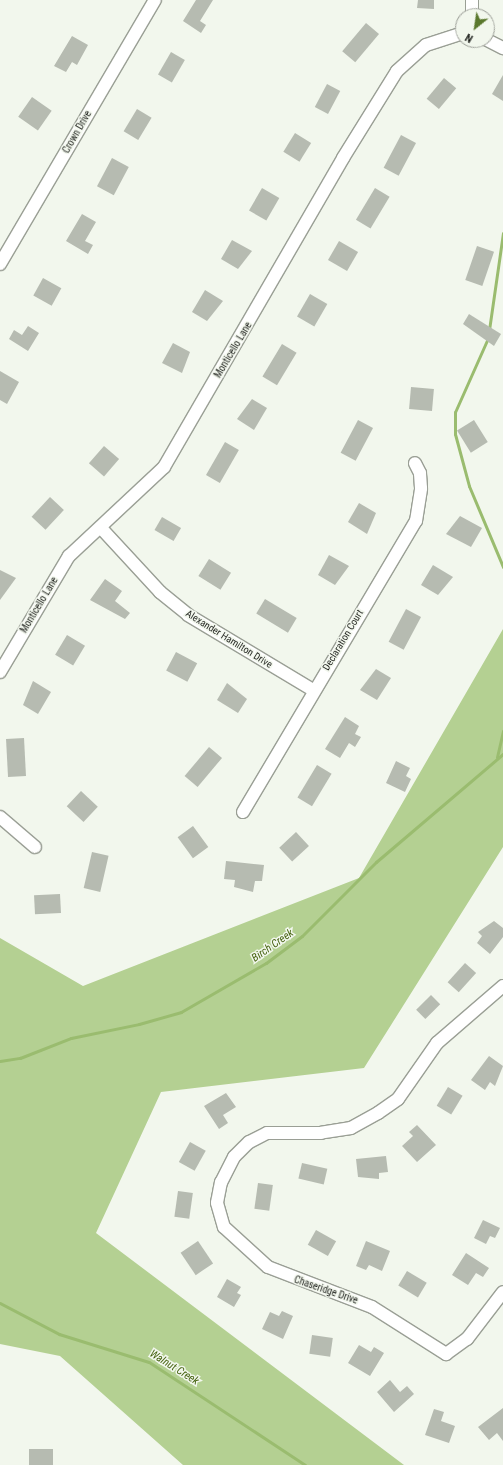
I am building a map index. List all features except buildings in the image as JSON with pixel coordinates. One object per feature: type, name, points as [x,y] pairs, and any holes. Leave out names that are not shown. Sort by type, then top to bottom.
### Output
[{"type":"street","name":"Crown Drive","points":[[0,264],[155,0]]},
{"type":"street","name":"Monticello Lane","points":[[0,672],[69,556],[101,528],[164,466],[342,158],[397,71],[426,45],[455,36]]},
{"type":"street","name":"Declaration Court","points":[[243,812],[313,690],[416,521],[421,488],[420,473],[415,463]]},
{"type":"street","name":"Alexander Hamilton Drive","points":[[101,528],[160,592],[188,615],[313,690]]},
{"type":"street","points":[[0,817],[35,847]]},
{"type":"street","name":"Chaseridge Drive","points":[[503,986],[437,1043],[398,1099],[378,1113],[351,1128],[321,1133],[267,1133],[250,1142],[234,1157],[221,1182],[217,1203],[224,1227],[268,1267],[372,1307],[446,1354],[467,1339],[503,1292]]},
{"type":"green space","points":[[503,629],[503,847],[364,1068],[161,1092],[96,1233],[404,1465],[183,1465],[60,1356],[0,1344],[0,938],[83,986],[359,878]]},
{"type":"waterway","points":[[489,330],[503,233]]},
{"type":"waterway","points":[[488,338],[455,412],[455,434],[469,486],[503,567]]},
{"type":"waterway","points":[[497,757],[503,731]]},
{"type":"waterway","name":"Birch Creek","points":[[0,1061],[20,1058],[71,1038],[139,1024],[181,1012],[266,963],[302,936],[376,862],[503,754]]},
{"type":"waterway","name":"Walnut Creek","points":[[0,1303],[59,1334],[149,1362],[305,1465]]}]
